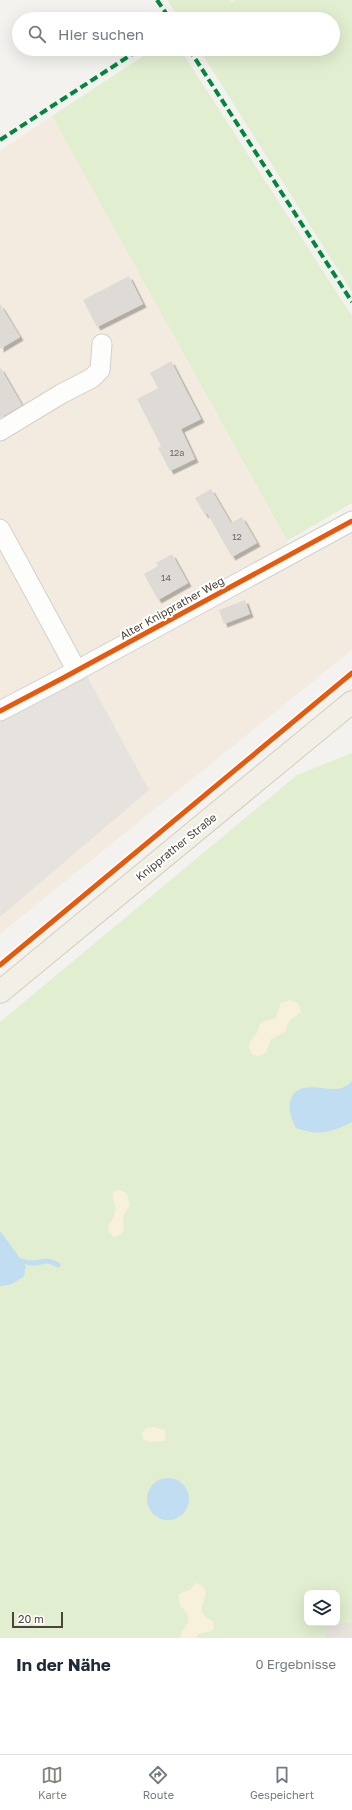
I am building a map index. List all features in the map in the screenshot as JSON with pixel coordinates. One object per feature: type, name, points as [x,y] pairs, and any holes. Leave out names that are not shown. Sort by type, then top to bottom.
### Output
[{"type":"main road","name":"Knipprather Straße","points":[[0,992],[352,702]]},
{"type":"street","points":[[0,431],[61,394],[92,378],[100,370],[102,344]]},
{"type":"street","name":"Alter Knipprather Weg","points":[[0,711],[77,671],[352,521]]},
{"type":"street","points":[[0,529],[77,671]]},
{"type":"street","points":[[311,736],[352,715]]},
{"type":"shaded area","points":[[52,116],[293,553],[352,520],[352,650],[0,934],[0,151]]},
{"type":"shaded area","points":[[87,676],[149,790],[0,917],[0,722]]},
{"type":"shaded area","points":[[352,1622],[352,1638],[324,1638],[327,1626],[340,1626],[340,1623]]},
{"type":"green space","points":[[167,0],[230,0],[232,2],[235,0],[352,0],[352,292],[203,56],[340,56],[340,12],[175,12]]},
{"type":"green space","points":[[143,56],[185,56],[352,316],[352,503],[287,541],[52,116]]},
{"type":"green space","points":[[352,753],[352,1622],[340,1624],[340,1590],[304,1590],[304,1626],[328,1626],[324,1638],[0,1638],[0,1022],[297,775]]},
{"type":"sand","points":[[290,1000],[298,1003],[301,1012],[290,1020],[284,1033],[271,1039],[266,1053],[259,1056],[253,1055],[250,1051],[249,1045],[258,1031],[260,1024],[264,1021],[275,1019],[281,1003]]},
{"type":"sand","points":[[119,1189],[127,1194],[130,1205],[123,1217],[124,1230],[120,1235],[114,1237],[109,1233],[108,1227],[114,1215],[115,1209],[113,1192]]},
{"type":"sand","points":[[155,1427],[165,1430],[165,1441],[149,1442],[143,1439],[142,1433],[144,1430]]},
{"type":"sand","points":[[197,1583],[205,1590],[202,1611],[207,1618],[213,1621],[214,1628],[212,1631],[199,1634],[195,1638],[180,1638],[180,1635],[188,1623],[188,1620],[186,1612],[179,1603],[179,1594],[191,1589],[194,1584]]},
{"type":"water","points":[[352,1081],[352,1122],[331,1131],[318,1133],[296,1128],[290,1110],[292,1096],[295,1092],[309,1087],[332,1089],[339,1088],[346,1086]]},
{"type":"water","points":[[0,1231],[26,1266],[24,1276],[13,1283],[0,1286]]},
{"type":"water","points":[[168,1478],[183,1484],[189,1499],[183,1514],[168,1520],[153,1514],[147,1499],[153,1484]]},
{"type":"building","points":[[129,276],[143,304],[97,327],[83,300]]},
{"type":"building","points":[[0,304],[20,337],[0,349]]},
{"type":"building","points":[[171,361],[201,419],[181,429],[195,459],[170,471],[158,448],[161,446],[137,399],[158,388],[150,373]]},
{"type":"building","points":[[0,367],[22,405],[0,418]]},
{"type":"building","points":[[211,489],[231,523],[242,517],[257,543],[232,557],[207,513],[205,515],[195,498]]},
{"type":"building","points":[[172,554],[188,583],[158,600],[144,574],[158,566],[156,563]]},
{"type":"building","points":[[245,600],[250,614],[224,624],[219,610]]},
{"type":"waterway","points":[[21,1261],[30,1263],[49,1261],[58,1265]]},
{"type":"marked path","points":[[157,0],[165,12]]},
{"type":"marked path","points":[[0,140],[129,56]]},
{"type":"marked path","points":[[194,56],[352,302]]},
{"type":"cycle path","points":[[0,711],[352,521]]},
{"type":"cycle path","points":[[0,965],[352,673]]}]
